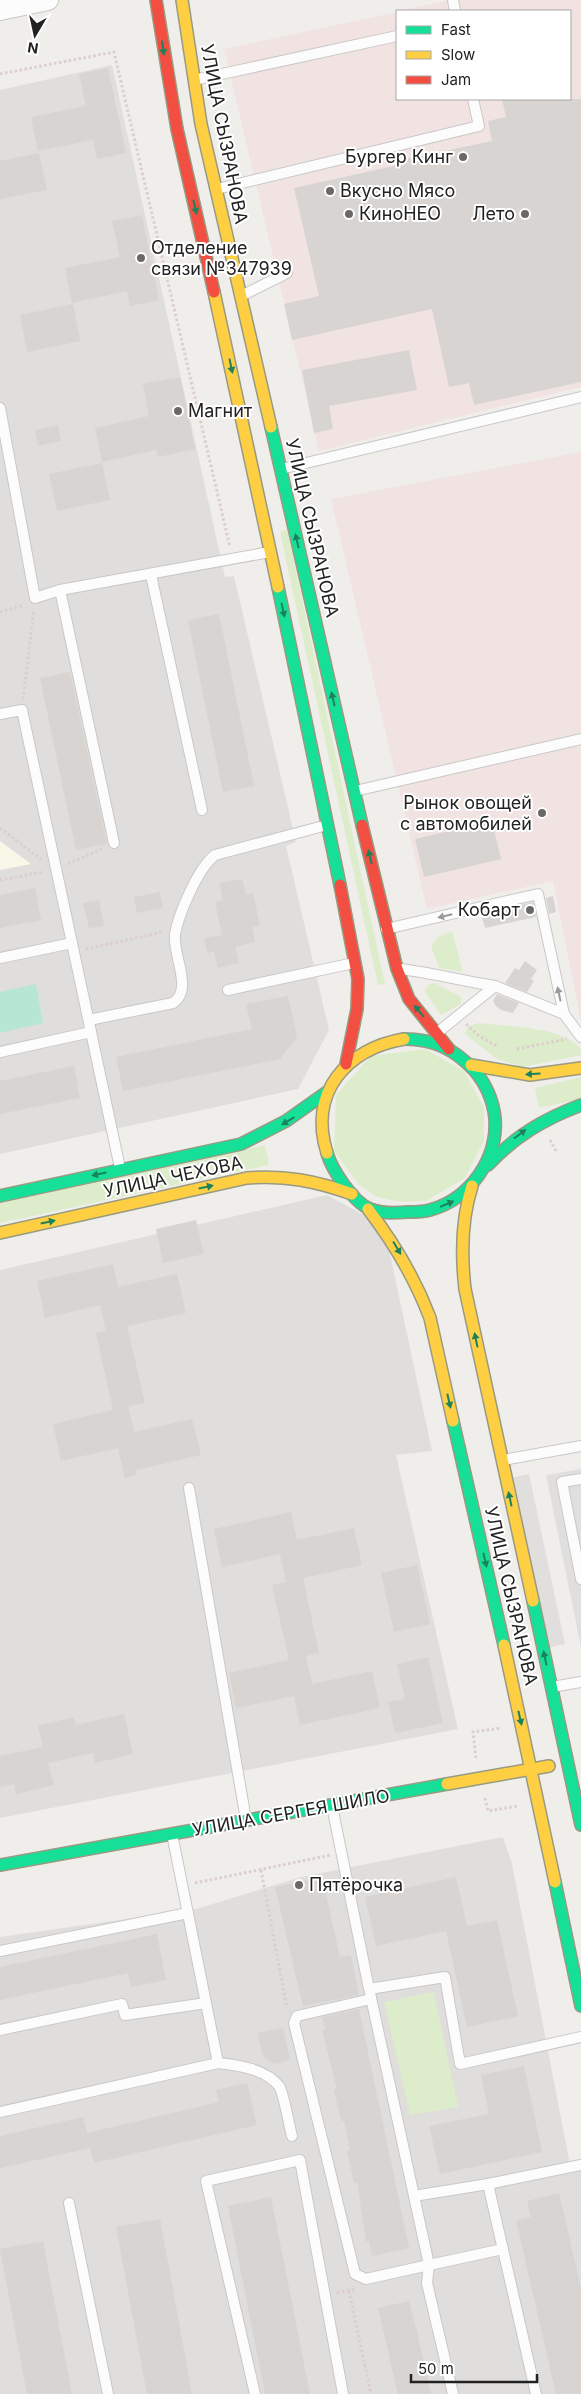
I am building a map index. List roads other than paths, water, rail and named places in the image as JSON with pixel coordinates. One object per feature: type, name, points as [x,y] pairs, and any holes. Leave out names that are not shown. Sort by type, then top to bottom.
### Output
[{"type":"main road","name":"УЛИЦА СЫЗРАНОВА","points":[[156,0],[177,129],[229,300],[268,472],[271,551],[358,979],[356,1009],[346,1064]]},
{"type":"main road","name":"УЛИЦА СЫЗРАНОВА","points":[[182,0],[193,80],[216,190],[229,300],[268,472],[354,791],[397,969],[409,999],[449,1049]]},
{"type":"main road","points":[[486,1168],[494,1144],[496,1126],[494,1106],[486,1085],[471,1065],[449,1049],[427,1040],[404,1038],[385,1041],[367,1049],[346,1064],[327,1092],[320,1129],[326,1156],[337,1178],[368,1209],[401,1213],[429,1211],[454,1201],[472,1186],[510,1141],[526,1129],[551,1116],[581,1105]]},
{"type":"main road","points":[[471,1065],[530,1075],[581,1068]]},
{"type":"main road","name":"УЛИЦА ЧЕХОВА","points":[[0,1196],[241,1144],[275,1129],[296,1117],[327,1092]]},
{"type":"main road","name":"УЛИЦА ЧЕХОВА","points":[[0,1233],[247,1178],[279,1175],[310,1179],[353,1194]]},
{"type":"main road","name":"УЛИЦА СЫЗРАНОВА","points":[[472,1186],[465,1205],[462,1266],[474,1332],[551,1687],[574,1760],[581,1825]]},
{"type":"main road","name":"УЛИЦА СЫЗРАНОВА","points":[[368,1209],[391,1239],[406,1264],[421,1292],[430,1318],[532,1770],[581,2006]]},
{"type":"main road","name":"УЛИЦА СЕРГЕЯ ШИЛО","points":[[0,1865],[532,1770],[574,1760]]},
{"type":"street","points":[[0,10],[48,0]]},
{"type":"lane","points":[[193,80],[396,36]]},
{"type":"lane","points":[[216,190],[478,126],[473,100]]},
{"type":"lane","points":[[229,300],[287,273]]},
{"type":"lane","points":[[268,472],[581,397]]},
{"type":"lane","points":[[0,408],[35,598],[60,590],[271,551]]},
{"type":"lane","points":[[151,574],[202,810]]},
{"type":"lane","points":[[60,590],[114,843]]},
{"type":"lane","points":[[0,714],[22,710],[121,1169]]},
{"type":"lane","points":[[354,791],[581,739]]},
{"type":"lane","points":[[89,1020],[173,1003],[180,998],[183,990],[175,942],[176,929],[206,862],[214,855],[328,825]]},
{"type":"lane","points":[[386,929],[538,894],[564,1014],[581,1036]]},
{"type":"lane","points":[[0,958],[73,947]]},
{"type":"lane","points":[[228,990],[355,963]]},
{"type":"lane","points":[[397,969],[433,973],[455,980],[495,986],[564,1014]]},
{"type":"lane","points":[[437,1033],[495,986]]},
{"type":"lane","points":[[0,1052],[91,1032]]},
{"type":"lane","points":[[502,1460],[581,1446]]},
{"type":"lane","points":[[581,1479],[562,1482],[581,1579]]},
{"type":"lane","points":[[189,1488],[246,1821]]},
{"type":"lane","points":[[551,1687],[581,1682]]},
{"type":"lane","points":[[332,1805],[370,1994],[430,2264],[427,2283],[452,2394]]},
{"type":"lane","points":[[172,1834],[218,2064]]},
{"type":"lane","points":[[0,1951],[188,1913]]},
{"type":"lane","points":[[503,2249],[366,2279],[355,2274],[294,2023],[297,2016],[370,1994],[445,1977],[460,2064],[581,2037]]},
{"type":"lane","points":[[0,2030],[122,2004],[125,2015],[206,2003]]},
{"type":"lane","points":[[0,2112],[218,2064],[240,2065],[264,2075],[280,2087],[292,2136]]},
{"type":"lane","points":[[255,2394],[206,2181],[300,2160],[343,2394]]},
{"type":"lane","points":[[414,2196],[488,2184],[581,2165]]},
{"type":"lane","points":[[488,2184],[536,2394]]},
{"type":"lane","points":[[69,2203],[108,2394]]},
{"type":"place","name":"Бургер Кинг","points":[[463,157]]},
{"type":"place","name":"Вкусно Мясо","points":[[330,191]]},
{"type":"place","name":"КиноНЕО","points":[[349,214]]},
{"type":"place","name":"Лето","points":[[525,214]]},
{"type":"place","name":"Отделение связи №347939","points":[[141,258]]},
{"type":"place","name":"Магнит","points":[[178,411]]},
{"type":"place","name":"Рынок овощей с автомобилей","points":[[542,813]]},
{"type":"place","name":"Кобарт","points":[[530,910]]},
{"type":"place","name":"Пятёрочка","points":[[299,1885]]}]
